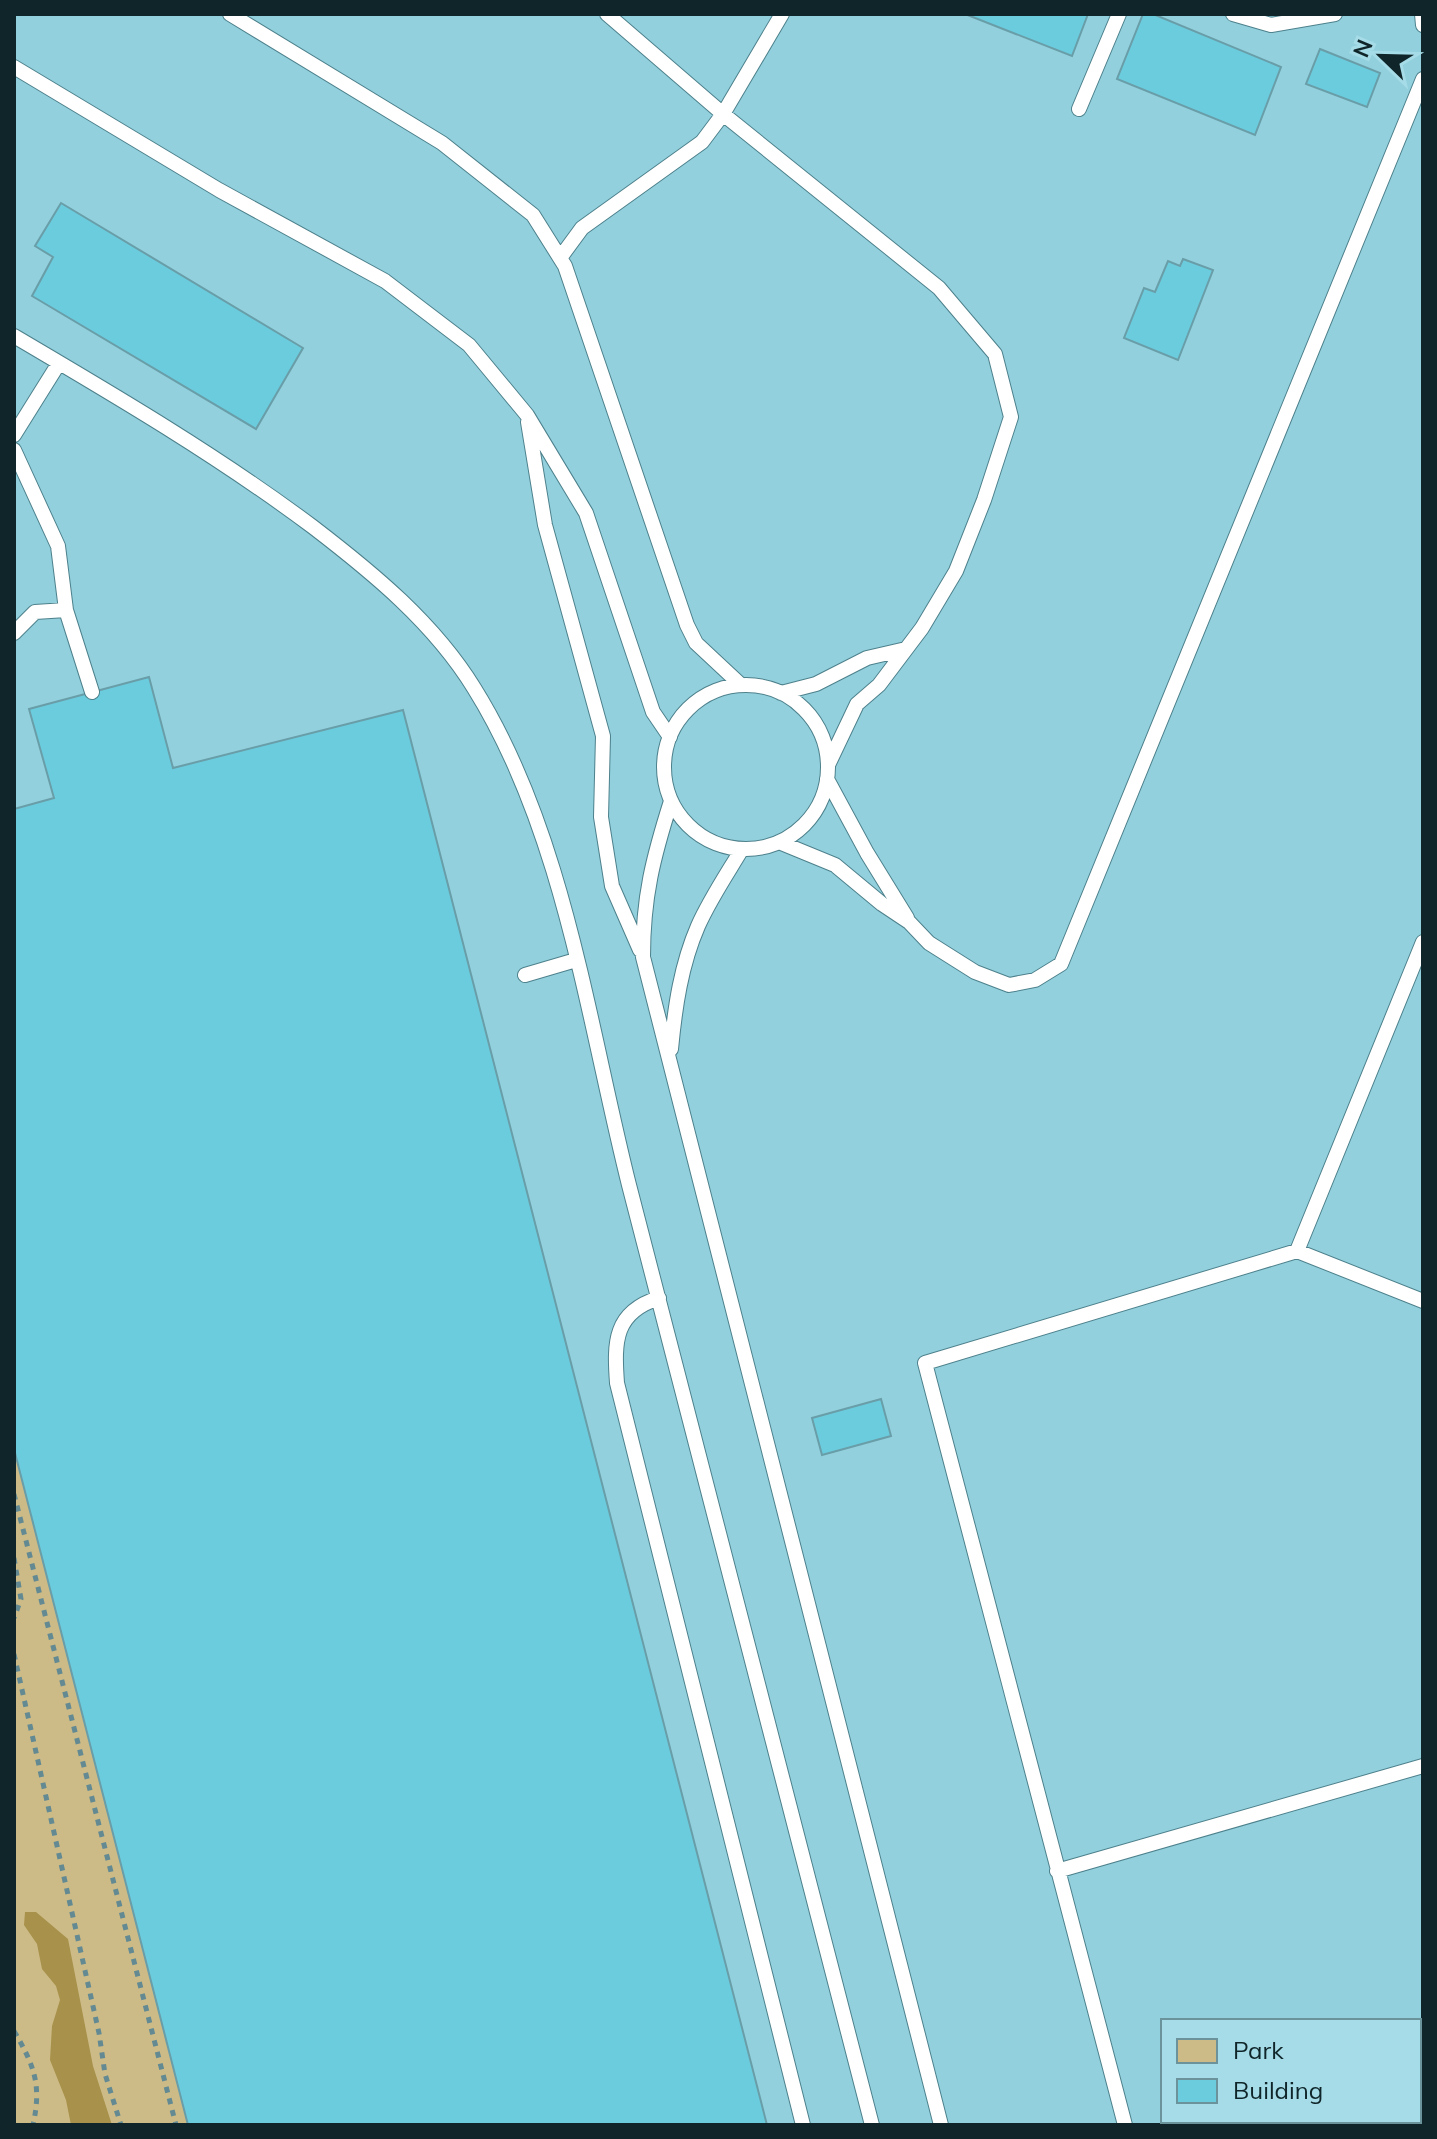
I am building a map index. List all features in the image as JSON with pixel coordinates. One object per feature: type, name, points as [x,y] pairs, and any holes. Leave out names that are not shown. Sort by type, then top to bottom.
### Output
[{"type":"lane","points":[[230,14],[442,143],[533,215],[565,266],[687,625],[696,643],[741,685]]},
{"type":"lane","points":[[607,14],[723,114],[939,288],[995,354],[1011,417],[984,500],[956,571],[906,649],[879,685],[857,704],[828,772],[819,805],[802,827],[779,842],[761,848],[720,845],[700,835],[683,820],[671,801],[665,780],[665,758],[670,737],[681,717],[698,701],[718,690],[741,685],[762,687],[781,693],[802,707],[826,743],[828,772],[867,853],[909,922]]},
{"type":"lane","points":[[560,258],[582,228],[702,142],[723,114],[782,14]]},
{"type":"lane","points":[[1079,109],[1119,14]]},
{"type":"lane","points":[[1233,14],[1271,25],[1335,14]]},
{"type":"lane","points":[[1422,14],[1423,25]]},
{"type":"lane","points":[[14,67],[219,190],[385,281],[469,345],[527,415],[586,513],[653,712],[670,737]]},
{"type":"lane","points":[[779,842],[835,865],[909,922],[929,943],[975,972],[1009,985],[1035,980],[1061,964],[1423,79]]},
{"type":"lane","points":[[14,336],[250,480],[345,552],[421,619],[474,687],[518,771],[547,852],[576,960],[659,1298],[872,2125]]},
{"type":"lane","points":[[14,435],[59,363]]},
{"type":"lane","points":[[527,415],[545,525],[603,736],[601,817],[612,886],[643,957],[671,1062],[941,2125]]},
{"type":"lane","points":[[14,450],[58,546],[66,610],[92,692]]},
{"type":"lane","points":[[14,633],[35,612],[66,610]]},
{"type":"lane","points":[[781,693],[816,684],[867,658],[906,649]]},
{"type":"lane","points":[[643,957],[645,899],[652,861],[671,801]]},
{"type":"lane","points":[[671,1062],[674,1018],[684,965],[699,924],[742,849]]},
{"type":"lane","points":[[1297,1251],[1423,942]]},
{"type":"lane","points":[[525,975],[576,960]]},
{"type":"lane","points":[[1125,2125],[925,1363],[1297,1251],[1423,1301]]},
{"type":"lane","points":[[659,1298],[641,1303],[629,1313],[620,1327],[616,1345],[617,1383],[803,2125]]},
{"type":"lane","points":[[1057,1871],[1423,1766]]},
{"type":"path","points":[[14,1494],[176,2125]]},
{"type":"path","points":[[14,1558],[21,1599],[14,1618]]},
{"type":"path","points":[[14,1654],[99,2033],[105,2074],[121,2125]]},
{"type":"path","points":[[14,2031],[32,2062],[38,2104],[33,2125]]},
{"type":"shaded area","points":[[14,14],[1423,14],[1423,2125],[188,2125],[14,1449]]},
{"type":"shaded area","points":[[25,1912],[36,1912],[68,1939],[93,2066],[112,2125],[71,2125],[66,2100],[50,2060],[52,2026],[60,2000],[56,1986],[42,1969],[37,1944],[24,1925]]},
{"type":"green space","points":[[14,1449],[188,2125],[14,2125]]},
{"type":"building","points":[[965,14],[1088,14],[1072,56]]},
{"type":"building","points":[[1143,14],[1153,14],[1281,67],[1255,135],[1117,79]]},
{"type":"building","points":[[1320,49],[1380,73],[1367,107],[1306,84]]},
{"type":"building","points":[[61,203],[303,348],[256,429],[32,296],[53,257],[35,246]]},
{"type":"building","points":[[1183,259],[1213,270],[1178,360],[1124,338],[1144,288],[1155,292],[1168,261],[1180,266]]},
{"type":"building","points":[[149,677],[173,768],[403,710],[767,2125],[188,2125],[14,1449],[14,809],[54,798],[29,709]]},
{"type":"building","points":[[881,1399],[891,1436],[822,1455],[812,1418]]}]
